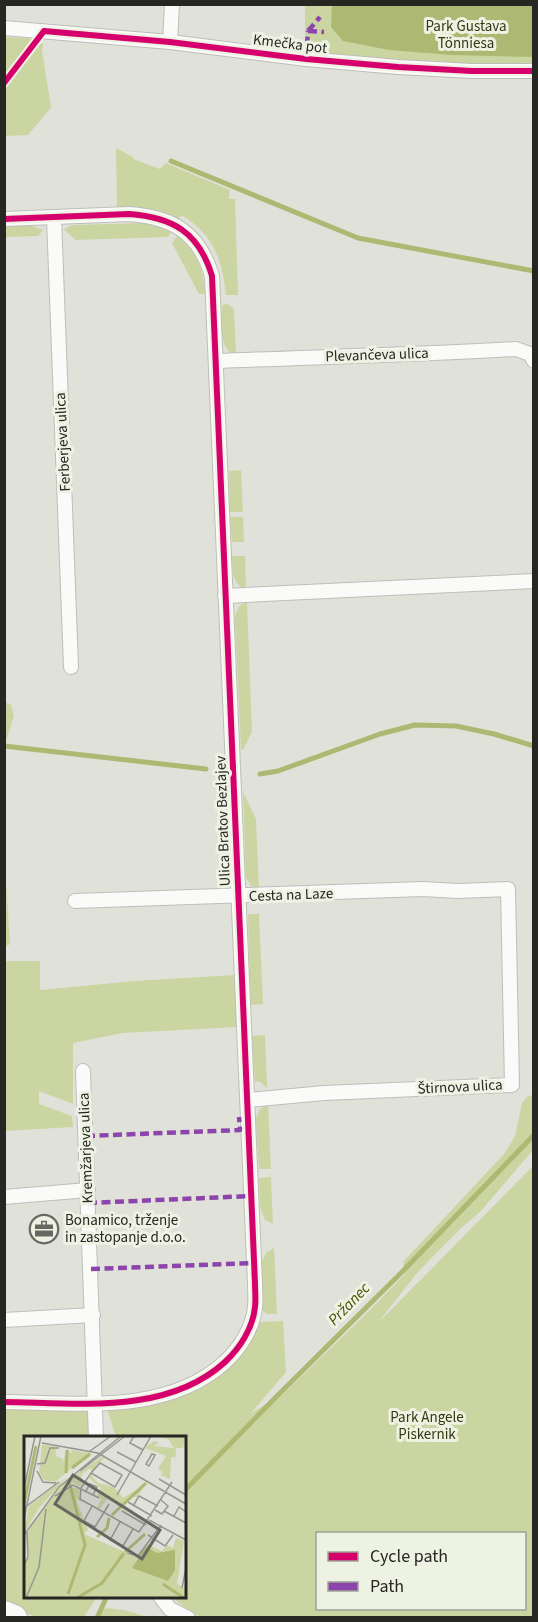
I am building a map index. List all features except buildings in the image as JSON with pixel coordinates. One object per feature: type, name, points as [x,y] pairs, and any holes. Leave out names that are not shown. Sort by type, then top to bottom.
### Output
[{"type":"highway","points":[[4,1614],[14,1617]]},
{"type":"street","points":[[170,42],[172,4]]},
{"type":"street","name":"Kmečka pot","points":[[4,28],[170,42],[306,59],[398,67],[472,71],[534,71]]},
{"type":"street","name":"Ulica Bratov Bezlajev","points":[[4,219],[148,215],[172,223],[188,234],[202,250],[212,276],[255,1306],[247,1334],[235,1353],[213,1373],[182,1390],[157,1397],[96,1404],[4,1402]]},
{"type":"street","name":"Ferberjeva ulica","points":[[54,218],[72,667]]},
{"type":"street","name":"Plevančeva ulica","points":[[216,361],[516,349],[530,354],[534,361]]},
{"type":"street","points":[[225,596],[534,581]]},
{"type":"street","name":"Cesta na Laze","points":[[75,901],[423,889],[458,891],[508,889]]},
{"type":"street","name":"Štirnova ulica","points":[[248,1100],[324,1093],[512,1085],[508,889]]},
{"type":"street","name":"Kremžarjeva ulica","points":[[83,1071],[96,1404]]},
{"type":"street","points":[[4,1197],[88,1190]]},
{"type":"street","points":[[4,1320],[93,1315]]},
{"type":"street","points":[[96,1404],[96,1436]]},
{"type":"street","points":[[162,1598],[170,1609],[188,1617]]},
{"type":"green space","name":"Park Gustava Tönniesa","points":[[305,5],[533,5],[533,66],[419,62],[305,52]]},
{"type":"green space","points":[[4,37],[35,39],[5,78]]},
{"type":"green space","points":[[39,44],[43,44],[51,108],[28,135],[5,136],[5,89]]},
{"type":"green space","points":[[116,148],[133,159],[160,169],[166,163],[230,190],[229,199],[235,199],[238,295],[226,295],[219,259],[209,239],[192,222],[181,215],[179,219],[149,209],[117,208]]},
{"type":"green space","points":[[144,223],[171,232],[168,237],[75,240],[64,229],[73,225]]},
{"type":"green space","points":[[5,226],[33,226],[43,230],[38,236],[5,237]]},
{"type":"green space","points":[[177,236],[190,248],[198,262],[205,294],[199,294],[172,243]]},
{"type":"green space","points":[[228,304],[234,309],[236,355],[230,352],[223,341],[222,305]]},
{"type":"green space","points":[[241,470],[243,512],[230,512],[229,471]]},
{"type":"green space","points":[[230,517],[243,517],[244,542],[232,542]]},
{"type":"green space","points":[[232,556],[245,556],[246,590],[235,580]]},
{"type":"green space","points":[[247,602],[252,732],[241,750],[235,616],[239,606]]},
{"type":"green space","points":[[5,702],[11,705],[14,716],[5,744]]},
{"type":"green space","points":[[243,792],[256,819],[259,890],[251,886],[246,877]]},
{"type":"green space","points":[[4,867],[10,944],[5,947]]},
{"type":"green space","points":[[248,914],[259,914],[263,1004],[251,1005]]},
{"type":"green space","points":[[5,961],[40,961],[40,990],[234,975],[237,1027],[123,1033],[73,1043],[73,1104],[39,1091],[39,1104],[72,1116],[73,1127],[5,1131]]},
{"type":"green space","points":[[265,1035],[267,1088],[259,1081],[255,1082],[252,1036]]},
{"type":"green space","name":"Park Angele Piskernik","points":[[533,1095],[533,1150],[481,1211],[417,1273],[377,1324],[533,1166],[533,1617],[203,1618],[190,1612],[173,1598],[186,1598],[186,1436],[116,1436],[108,1412],[130,1405],[167,1401],[212,1380],[239,1355],[260,1322],[283,1321],[286,1372],[251,1413],[282,1395],[405,1274],[403,1262],[504,1154],[515,1136],[522,1103],[528,1096]]},
{"type":"green space","points":[[268,1104],[271,1169],[259,1169],[256,1118],[260,1109]]},
{"type":"green space","points":[[271,1177],[273,1224],[265,1220],[260,1207],[259,1178]]},
{"type":"green space","points":[[274,1248],[277,1314],[267,1314],[262,1310],[262,1261],[266,1253]]},
{"type":"green space","points":[[89,1408],[90,1436],[24,1436],[24,1598],[96,1598],[84,1617],[36,1617],[5,1605],[4,1410]]},
{"type":"green space","points":[[105,1608],[124,1610],[148,1617],[98,1617]]},
{"type":"shaded area","name":"Park Gustava Tönniesa","points":[[332,5],[533,5],[533,57],[452,55],[389,50],[343,41],[331,27]]},
{"type":"waterway","points":[[171,161],[358,238],[534,271]]},
{"type":"waterway","points":[[260,774],[278,771],[380,734],[415,725],[456,726],[534,746]]},
{"type":"waterway","points":[[4,746],[206,769]]},
{"type":"waterway","name":"Pržanec","points":[[186,1489],[401,1273],[534,1135]]},
{"type":"waterway","name":"Pržanec","points":[[97,1618],[106,1598]]},
{"type":"marked path","points":[[308,31],[320,17]]},
{"type":"marked path","points":[[308,31],[324,32]]},
{"type":"marked path","points":[[306,59],[308,31]]},
{"type":"marked path","points":[[86,1136],[240,1130],[239,1117]]},
{"type":"marked path","points":[[88,1203],[252,1196]]},
{"type":"marked path","points":[[91,1269],[254,1263]]},
{"type":"cycle path","points":[[4,83],[44,31],[170,42],[306,59],[398,67],[472,71],[534,71]]},
{"type":"cycle path","points":[[4,219],[129,214],[158,219],[171,223],[191,238],[200,248],[212,276],[255,1298],[252,1322],[236,1350],[225,1362],[202,1379],[176,1391],[149,1398],[91,1404],[4,1402]]},
{"type":"place","name":"Bonamico, trženje in zastopanje d.o.o.","points":[[44,1229]]}]
